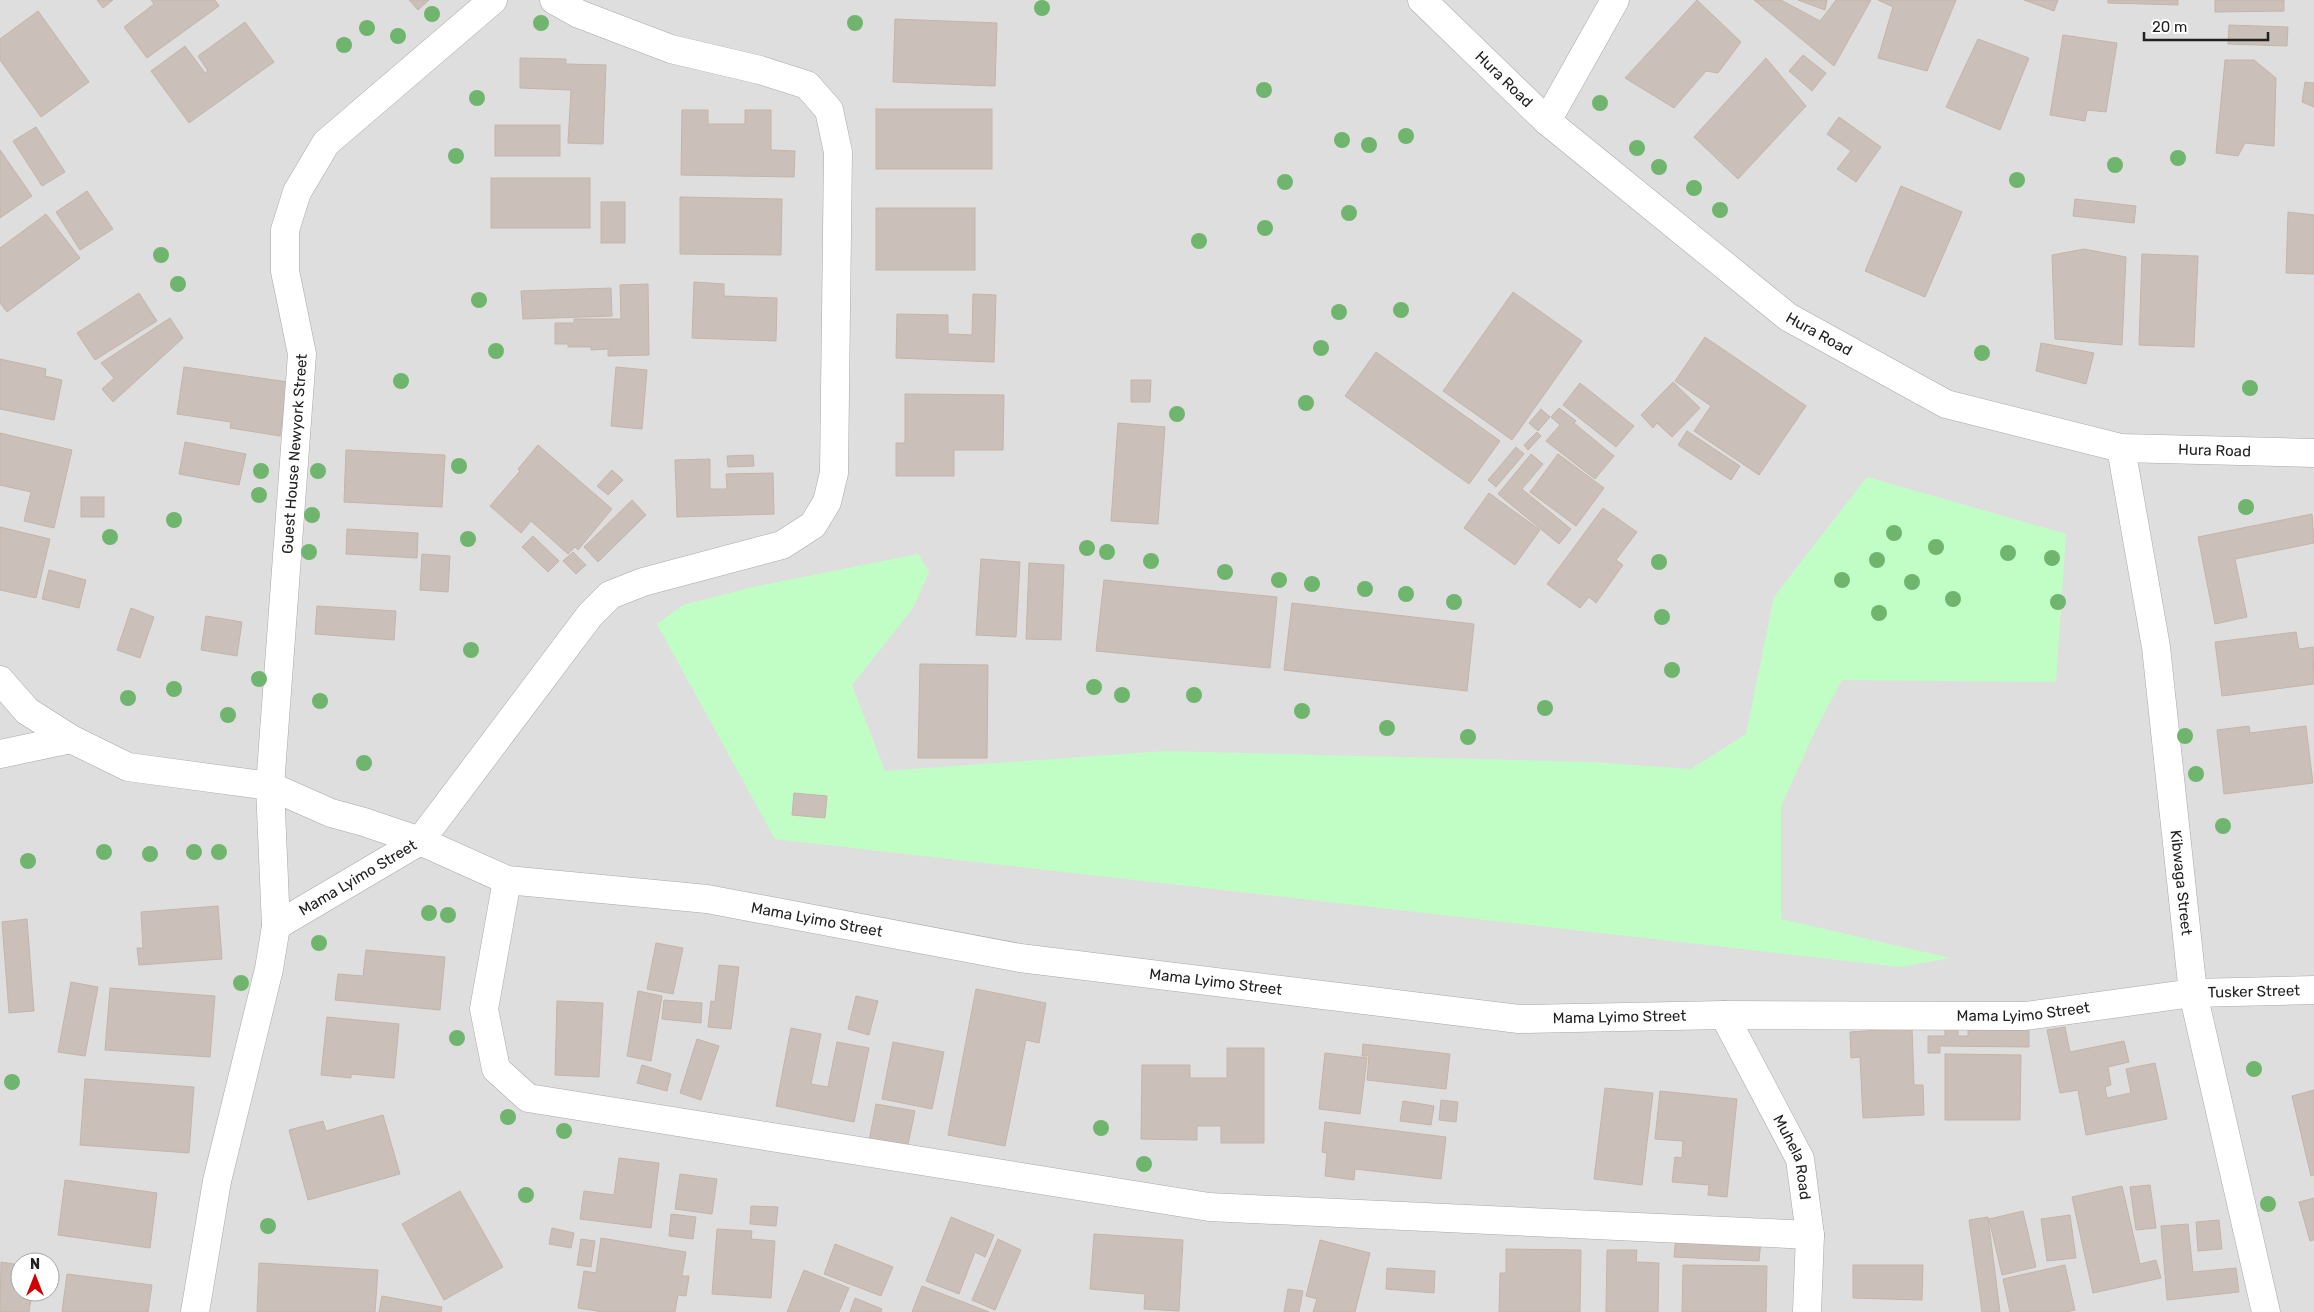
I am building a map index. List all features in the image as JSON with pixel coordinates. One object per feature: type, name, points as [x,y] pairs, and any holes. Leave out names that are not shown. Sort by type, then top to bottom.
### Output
[{"type":"street","name":"Guest House Newyork Street","points":[[270,786],[302,354],[285,271],[285,230],[297,192],[326,143],[493,0]]},
{"type":"street","points":[[0,680],[27,711],[71,739],[128,767],[270,786],[330,813],[364,822],[420,841],[590,615],[610,595],[642,582],[782,545],[812,525],[827,502],[834,474],[838,152],[829,110],[807,85],[760,70],[671,49],[579,14],[554,0]]},
{"type":"street","name":"Hura Road","points":[[1422,0],[1547,121],[1788,317],[1946,404],[2121,448],[2314,453]]},
{"type":"street","points":[[1547,121],[1615,0]]},
{"type":"street","name":"Kibwaga Street","points":[[2121,448],[2156,647],[2193,993],[2266,1312]]},
{"type":"street","points":[[0,754],[71,739]]},
{"type":"street","name":"Mama Lyimo Street","points":[[194,1312],[217,1181],[269,969],[276,926],[270,786]]},
{"type":"street","name":"Mama Lyimo Street","points":[[276,926],[420,841],[507,880],[707,899],[1020,958],[1519,1020],[1724,1015],[2026,1016],[2193,993]]},
{"type":"street","points":[[507,880],[484,1008],[496,1069],[528,1098],[1209,1207],[1810,1235]]},
{"type":"street","name":"Tusker Street","points":[[2193,993],[2314,990]]},
{"type":"street","name":"Muhela Road","points":[[1724,1015],[1800,1159],[1810,1235],[1807,1312]]},
{"type":"shaded area","points":[[0,0],[2314,0],[2314,1312],[0,1312]]},
{"type":"green space","points":[[1867,477],[2066,534],[2056,682],[1842,680],[1816,729],[1781,806],[1781,919],[1950,958],[1900,967],[775,839],[657,624],[683,605],[753,587],[918,554],[929,572],[913,608],[852,685],[885,771],[1166,751],[1591,762],[1691,769],[1746,734],[1774,597]]},
{"type":"building","points":[[97,0],[113,0],[103,8]]},
{"type":"building","points":[[151,0],[215,0],[219,6],[147,58],[124,27],[154,4]]},
{"type":"building","points":[[409,0],[429,0],[418,10]]},
{"type":"building","points":[[1697,0],[1741,42],[1718,73],[1706,71],[1674,108],[1625,78]]},
{"type":"building","points":[[1754,0],[1781,0],[1820,21],[1836,0],[1871,0],[1834,66]]},
{"type":"building","points":[[1798,0],[1827,0],[1825,10]]},
{"type":"building","points":[[1878,0],[1956,0],[1927,71],[1878,58],[1893,7]]},
{"type":"building","points":[[2024,0],[2058,0],[2054,11]]},
{"type":"building","points":[[2108,0],[2178,0],[2178,5],[2108,3]]},
{"type":"building","points":[[2215,0],[2284,0],[2284,11],[2215,12]]},
{"type":"building","points":[[38,11],[89,82],[41,117],[0,60],[0,39]]},
{"type":"building","points":[[895,19],[997,23],[995,86],[893,82]]},
{"type":"building","points":[[245,22],[274,62],[189,123],[151,71],[185,46],[205,73],[208,71],[198,56]]},
{"type":"building","points":[[2229,25],[2288,27],[2287,46],[2228,44]]},
{"type":"building","points":[[2063,35],[2117,43],[2106,112],[2087,110],[2085,121],[2050,115]]},
{"type":"building","points":[[1978,39],[2029,58],[2000,130],[1946,107]]},
{"type":"building","points":[[1803,55],[1826,73],[1812,91],[1789,71]]},
{"type":"building","points":[[520,58],[566,59],[566,64],[606,65],[603,144],[568,143],[571,90],[520,88]]},
{"type":"building","points":[[1766,58],[1806,106],[1738,179],[1694,137]]},
{"type":"building","points":[[2225,60],[2254,60],[2276,78],[2274,146],[2245,143],[2238,156],[2216,153]]},
{"type":"building","points":[[2305,82],[2314,83],[2314,107],[2302,102]]},
{"type":"building","points":[[876,109],[992,109],[992,169],[876,169]]},
{"type":"building","points":[[682,110],[708,110],[708,124],[745,124],[745,110],[771,110],[771,150],[795,151],[794,177],[681,175]]},
{"type":"building","points":[[1839,117],[1881,147],[1856,182],[1837,169],[1851,151],[1827,134]]},
{"type":"building","points":[[495,125],[560,125],[560,156],[495,156]]},
{"type":"building","points":[[36,127],[65,172],[42,186],[13,141]]},
{"type":"building","points":[[0,150],[32,196],[0,218]]},
{"type":"building","points":[[491,178],[590,178],[590,228],[491,228]]},
{"type":"building","points":[[1901,186],[1962,212],[1925,297],[1865,271]]},
{"type":"building","points":[[87,191],[113,229],[80,250],[56,212]]},
{"type":"building","points":[[680,197],[782,199],[781,255],[680,254]]},
{"type":"building","points":[[2075,199],[2136,206],[2134,223],[2073,216]]},
{"type":"building","points":[[601,202],[625,202],[625,243],[601,243]]},
{"type":"building","points":[[876,208],[975,208],[975,270],[876,270]]},
{"type":"building","points":[[2288,212],[2314,215],[2314,274],[2286,273]]},
{"type":"building","points":[[46,214],[80,258],[7,312],[0,303],[0,248]]},
{"type":"building","points":[[2084,249],[2126,257],[2122,345],[2055,339],[2052,255]]},
{"type":"building","points":[[2142,254],[2198,256],[2194,347],[2139,345]]},
{"type":"building","points":[[694,282],[724,284],[724,296],[777,298],[776,341],[692,338]]},
{"type":"building","points":[[648,284],[649,355],[608,356],[608,349],[591,350],[591,347],[568,347],[568,344],[555,344],[555,323],[574,323],[574,319],[621,319],[620,285]]},
{"type":"building","points":[[611,288],[612,316],[523,319],[521,291]]},
{"type":"building","points":[[1513,292],[1582,341],[1512,440],[1443,391]]},
{"type":"building","points":[[139,293],[157,321],[95,360],[77,333]]},
{"type":"building","points":[[973,294],[996,295],[994,362],[896,358],[897,314],[948,315],[948,334],[972,335]]},
{"type":"building","points":[[170,318],[183,338],[113,402],[102,389],[114,378],[101,363]]},
{"type":"building","points":[[1705,337],[1806,406],[1759,475],[1694,431],[1711,406],[1675,381]]},
{"type":"building","points":[[2041,343],[2094,353],[2086,384],[2036,371]]},
{"type":"building","points":[[1376,352],[1500,441],[1469,484],[1345,396]]},
{"type":"building","points":[[0,359],[46,369],[45,376],[62,380],[54,420],[0,409]]},
{"type":"building","points":[[184,367],[288,382],[280,436],[230,428],[231,422],[177,414]]},
{"type":"building","points":[[616,367],[647,370],[642,429],[611,426]]},
{"type":"building","points":[[1131,380],[1151,380],[1150,402],[1131,402]]},
{"type":"building","points":[[1673,382],[1700,408],[1672,437],[1657,423],[1653,428],[1641,415]]},
{"type":"building","points":[[1580,383],[1634,426],[1616,447],[1563,405]]},
{"type":"building","points":[[905,394],[1004,395],[1003,450],[954,450],[954,476],[896,476],[896,443],[905,443]]},
{"type":"building","points":[[1559,408],[1614,456],[1595,479],[1546,441],[1560,425],[1551,417]]},
{"type":"building","points":[[1541,409],[1550,417],[1538,431],[1529,423]]},
{"type":"building","points":[[1118,423],[1165,427],[1158,524],[1111,521]]},
{"type":"building","points":[[1687,431],[1740,466],[1731,480],[1678,445]]},
{"type":"building","points":[[1537,432],[1541,436],[1528,450],[1524,445]]},
{"type":"building","points":[[0,433],[72,450],[54,528],[24,521],[31,492],[0,485]]},
{"type":"building","points":[[185,442],[246,454],[239,485],[179,474]]},
{"type":"building","points":[[538,445],[612,509],[578,550],[575,547],[568,554],[531,521],[521,533],[490,506],[520,471],[518,469]]},
{"type":"building","points":[[1516,447],[1524,454],[1496,487],[1488,480]]},
{"type":"building","points":[[346,450],[445,455],[442,507],[344,502]]},
{"type":"building","points":[[1531,454],[1543,464],[1522,489],[1571,529],[1559,544],[1498,494]]},
{"type":"building","points":[[1558,454],[1604,488],[1576,526],[1530,492]]},
{"type":"building","points":[[753,455],[754,466],[728,467],[727,456]]},
{"type":"building","points":[[710,459],[710,489],[727,489],[726,474],[773,473],[774,514],[677,517],[675,460]]},
{"type":"building","points":[[612,470],[623,480],[608,495],[597,486]]},
{"type":"building","points":[[1489,493],[1540,530],[1515,565],[1464,528]]},
{"type":"building","points":[[81,497],[104,497],[104,517],[81,517]]},
{"type":"building","points":[[632,500],[646,515],[598,562],[584,547]]},
{"type":"building","points":[[1603,508],[1637,532],[1616,560],[1623,565],[1596,603],[1589,597],[1580,608],[1547,584]]},
{"type":"building","points":[[2312,514],[2314,543],[2235,559],[2247,617],[2215,624],[2198,537]]},
{"type":"building","points":[[0,527],[50,539],[36,598],[0,590]]},
{"type":"building","points":[[347,529],[418,533],[417,558],[346,554]]},
{"type":"building","points":[[533,536],[559,561],[548,572],[522,547]]},
{"type":"building","points":[[573,552],[586,565],[576,574],[563,561]]},
{"type":"building","points":[[422,554],[450,556],[448,592],[420,590]]},
{"type":"building","points":[[981,559],[1020,562],[1016,637],[976,635]]},
{"type":"building","points":[[1029,563],[1064,565],[1061,640],[1026,639]]},
{"type":"building","points":[[49,570],[86,580],[79,608],[42,599]]},
{"type":"building","points":[[1104,580],[1277,597],[1270,668],[1096,651]]},
{"type":"building","points":[[1292,603],[1474,624],[1467,691],[1284,670]]},
{"type":"building","points":[[317,606],[396,611],[394,640],[315,634]]},
{"type":"building","points":[[131,608],[154,617],[140,658],[117,650]]},
{"type":"building","points":[[206,616],[242,622],[237,656],[201,650]]},
{"type":"building","points":[[2296,632],[2299,649],[2313,647],[2314,684],[2222,696],[2215,642]]},
{"type":"building","points":[[920,664],[988,665],[987,758],[918,758]]},
{"type":"building","points":[[2249,726],[2250,733],[2306,726],[2313,783],[2224,794],[2217,730]]},
{"type":"building","points":[[794,793],[827,796],[825,818],[792,815]]},
{"type":"building","points":[[218,906],[222,959],[139,965],[137,948],[143,948],[141,912]]},
{"type":"building","points":[[27,919],[34,1011],[9,1013],[2,922]]},
{"type":"building","points":[[656,943],[683,948],[673,994],[647,989]]},
{"type":"building","points":[[366,950],[445,957],[440,1010],[335,1000],[338,974],[363,976]]},
{"type":"building","points":[[719,965],[739,967],[731,1029],[708,1027],[711,1001],[715,1002]]},
{"type":"building","points":[[71,982],[98,987],[85,1056],[58,1052]]},
{"type":"building","points":[[110,988],[215,996],[210,1057],[105,1050]]},
{"type":"building","points":[[976,989],[1046,1003],[1039,1043],[1026,1040],[1005,1146],[948,1135]]},
{"type":"building","points":[[638,991],[662,996],[651,1061],[627,1056]]},
{"type":"building","points":[[856,996],[878,1001],[869,1035],[848,1029]]},
{"type":"building","points":[[664,1000],[702,1003],[701,1023],[662,1019]]},
{"type":"building","points":[[557,1001],[603,1003],[599,1077],[555,1075]]},
{"type":"building","points":[[327,1017],[399,1024],[394,1078],[351,1074],[351,1078],[321,1075]]},
{"type":"building","points":[[1968,1019],[2029,1019],[2029,1047],[1940,1046],[1940,1053],[1928,1053],[1928,1036],[1945,1036],[1945,1020],[1958,1021],[1958,1036],[1968,1036]]},
{"type":"building","points":[[2065,1027],[2070,1052],[2124,1041],[2129,1062],[2108,1067],[2111,1085],[2105,1087],[2107,1098],[2131,1093],[2126,1069],[2155,1063],[2167,1119],[2086,1135],[2078,1090],[2060,1093],[2047,1030]]},
{"type":"building","points":[[791,1028],[821,1034],[811,1084],[828,1087],[837,1042],[869,1048],[854,1122],[776,1106]]},
{"type":"building","points":[[1912,1028],[1914,1085],[1923,1085],[1924,1115],[1863,1118],[1860,1057],[1851,1058],[1850,1032]]},
{"type":"building","points":[[697,1039],[719,1046],[701,1100],[680,1093]]},
{"type":"building","points":[[893,1042],[944,1052],[932,1109],[882,1099]]},
{"type":"building","points":[[1363,1044],[1450,1054],[1446,1089],[1367,1080],[1369,1056],[1362,1056]]},
{"type":"building","points":[[1227,1048],[1264,1048],[1264,1143],[1221,1143],[1221,1126],[1197,1126],[1197,1140],[1141,1139],[1142,1065],[1190,1065],[1190,1078],[1227,1078]]},
{"type":"building","points":[[1325,1053],[1367,1058],[1360,1114],[1319,1109]]},
{"type":"building","points":[[1945,1054],[2021,1055],[2020,1120],[1945,1120]]},
{"type":"building","points":[[642,1065],[671,1074],[667,1091],[637,1083]]},
{"type":"building","points":[[85,1079],[194,1087],[189,1153],[80,1145]]},
{"type":"building","points":[[1605,1088],[1653,1093],[1642,1185],[1594,1179]]},
{"type":"building","points":[[2314,1090],[2314,1175],[2311,1176],[2292,1096]]},
{"type":"building","points":[[1660,1091],[1737,1099],[1727,1197],[1708,1195],[1709,1185],[1672,1182],[1675,1157],[1682,1158],[1683,1141],[1655,1139]]},
{"type":"building","points":[[1441,1100],[1458,1102],[1456,1122],[1439,1120]]},
{"type":"building","points":[[1403,1101],[1434,1106],[1431,1125],[1400,1121]]},
{"type":"building","points":[[876,1104],[915,1111],[907,1149],[869,1141]]},
{"type":"building","points":[[383,1115],[400,1174],[308,1200],[289,1130],[323,1121],[326,1131]]},
{"type":"building","points":[[1325,1122],[1446,1137],[1441,1179],[1355,1169],[1354,1180],[1325,1176],[1327,1153],[1322,1152]]},
{"type":"building","points":[[619,1158],[659,1163],[651,1228],[580,1219],[584,1191],[614,1195]]},
{"type":"building","points":[[680,1174],[717,1179],[712,1214],[675,1209]]},
{"type":"building","points":[[65,1180],[157,1193],[150,1248],[58,1235]]},
{"type":"building","points":[[2150,1185],[2156,1228],[2136,1230],[2130,1187]]},
{"type":"building","points":[[2122,1186],[2140,1264],[2156,1260],[2161,1278],[2093,1293],[2072,1197]]},
{"type":"building","points":[[460,1191],[503,1267],[444,1300],[402,1224]]},
{"type":"building","points":[[2314,1198],[2314,1240],[2310,1241],[2299,1202]]},
{"type":"building","points":[[751,1206],[778,1207],[776,1226],[750,1224]]},
{"type":"building","points":[[2023,1211],[2036,1267],[2002,1275],[1989,1219]]},
{"type":"building","points":[[671,1214],[696,1217],[693,1239],[669,1236]]},
{"type":"building","points":[[2070,1215],[2076,1258],[2047,1261],[2041,1219]]},
{"type":"building","points":[[951,1217],[994,1235],[985,1257],[975,1252],[959,1294],[926,1281]]},
{"type":"building","points":[[1988,1217],[2000,1312],[1982,1312],[1969,1220]]},
{"type":"building","points":[[2219,1220],[2222,1249],[2198,1251],[2196,1222]]},
{"type":"building","points":[[2188,1224],[2193,1272],[2236,1268],[2239,1292],[2167,1300],[2161,1226]]},
{"type":"building","points":[[552,1228],[574,1233],[571,1248],[549,1244]]},
{"type":"building","points":[[717,1229],[752,1231],[751,1239],[775,1241],[771,1298],[712,1294]]},
{"type":"building","points":[[1094,1234],[1183,1240],[1179,1311],[1144,1309],[1145,1294],[1090,1289]]},
{"type":"building","points":[[1676,1235],[1761,1240],[1759,1261],[1674,1257]]},
{"type":"building","points":[[601,1238],[686,1252],[682,1276],[689,1276],[686,1296],[678,1295],[675,1312],[603,1312],[578,1308],[584,1271],[596,1273]]},
{"type":"building","points":[[581,1239],[595,1241],[591,1267],[577,1265]]},
{"type":"building","points":[[998,1239],[1021,1250],[995,1310],[972,1300]]},
{"type":"building","points":[[1320,1240],[1370,1253],[1355,1312],[1313,1312],[1317,1299],[1306,1296]]},
{"type":"building","points":[[835,1244],[893,1267],[881,1296],[824,1274]]},
{"type":"building","points":[[1506,1249],[1581,1250],[1580,1312],[1499,1312],[1500,1273],[1506,1273]]},
{"type":"building","points":[[1607,1250],[1637,1250],[1636,1262],[1659,1263],[1658,1312],[1606,1312]]},
{"type":"building","points":[[1,1262],[10,1263],[10,1302],[30,1302],[29,1312],[0,1312]]},
{"type":"building","points":[[259,1263],[378,1270],[375,1312],[257,1312]]},
{"type":"building","points":[[1683,1265],[1767,1266],[1766,1312],[1682,1312]]},
{"type":"building","points":[[1853,1265],[1923,1265],[1922,1300],[1853,1298]]},
{"type":"building","points":[[2065,1265],[2075,1310],[2066,1312],[2010,1312],[2003,1279]]},
{"type":"building","points":[[1387,1268],[1435,1271],[1434,1293],[1386,1289]]},
{"type":"building","points":[[804,1270],[849,1288],[839,1312],[787,1312]]},
{"type":"building","points":[[67,1274],[152,1285],[148,1312],[62,1312]]},
{"type":"building","points":[[922,1286],[989,1312],[912,1312]]},
{"type":"building","points":[[1288,1289],[1303,1291],[1299,1312],[1284,1312]]},
{"type":"building","points":[[382,1296],[442,1307],[441,1312],[379,1312]]},
{"type":"building","points":[[855,1298],[882,1309],[881,1312],[850,1312]]}]
